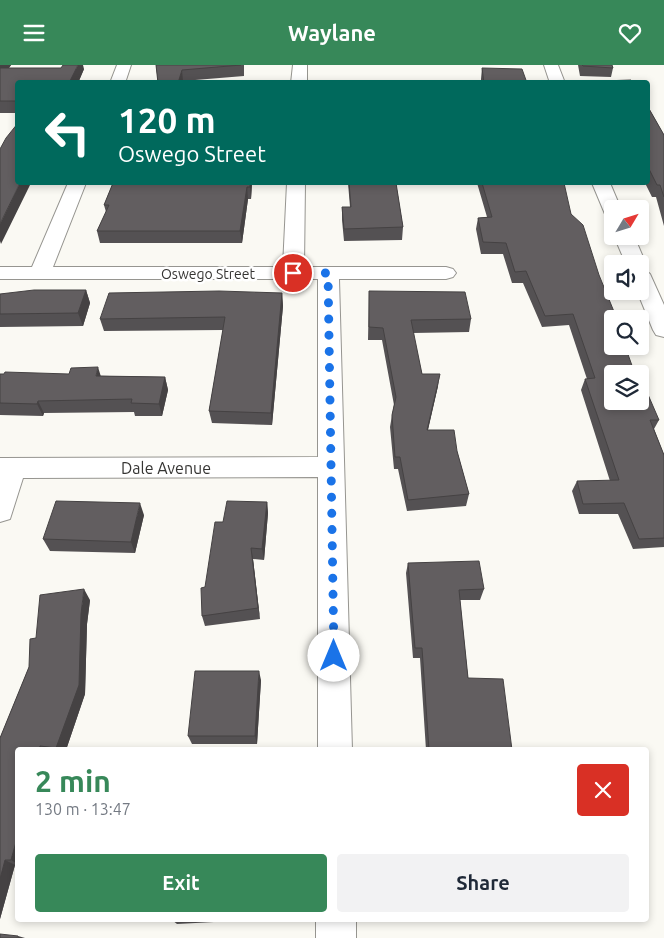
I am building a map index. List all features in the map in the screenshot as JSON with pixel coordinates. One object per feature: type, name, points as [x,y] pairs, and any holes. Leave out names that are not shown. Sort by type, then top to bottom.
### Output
[{"type":"street","points":[[118,80],[124,65]]},
{"type":"street","points":[[299,80],[300,65]]},
{"type":"street","points":[[551,65],[557,80]]},
{"type":"street","points":[[40,273],[76,185]]},
{"type":"street","points":[[293,273],[296,185]]},
{"type":"street","points":[[602,185],[608,200]]},
{"type":"street","name":"Oswego Street","points":[[0,273],[446,273]]},
{"type":"street","points":[[328,273],[335,747]]},
{"type":"street","points":[[649,295],[664,331]]},
{"type":"street","name":"Dale Avenue","points":[[6,468],[332,467]]},
{"type":"street","points":[[0,511],[6,468]]},
{"type":"street","points":[[336,922],[336,938]]},
{"type":"building","points":[[63,65],[78,65],[70,80],[15,80],[15,101],[0,101],[0,68],[61,68]]},
{"type":"building","points":[[156,65],[241,65],[182,70],[179,80],[158,80]]},
{"type":"building","points":[[612,65],[613,68],[583,66]]},
{"type":"building","points":[[482,68],[522,69],[526,80],[484,80]]},
{"type":"building","points":[[650,110],[664,135],[664,197],[660,185],[657,185],[650,171]]},
{"type":"building","points":[[15,127],[15,185],[19,185],[0,224],[0,149]]},
{"type":"building","points":[[112,185],[250,185],[250,187],[247,187],[240,231],[97,231],[109,205],[104,205]]},
{"type":"building","points":[[349,185],[396,185],[403,227],[344,229],[342,207],[351,207]]},
{"type":"building","points":[[483,185],[564,185],[571,214],[583,225],[604,287],[604,300],[609,300],[613,310],[604,310],[604,355],[628,355],[632,365],[604,365],[604,410],[649,410],[649,397],[659,420],[650,420],[664,455],[664,538],[639,539],[624,503],[583,504],[577,481],[619,480],[585,379],[595,378],[573,314],[545,316],[526,271],[515,272],[506,243],[483,242],[478,218],[492,217]]},
{"type":"building","points":[[34,290],[86,290],[78,313],[0,314],[0,294]]},
{"type":"building","points":[[219,291],[282,293],[271,413],[209,411],[225,317],[100,319],[109,293]]},
{"type":"building","points":[[369,291],[465,292],[471,319],[411,320],[422,374],[440,374],[427,430],[454,430],[457,451],[469,494],[408,500],[400,457],[395,457],[392,415],[396,397],[383,328],[369,327]]},
{"type":"building","points":[[98,367],[96,376],[165,377],[159,404],[131,403],[132,399],[38,401],[37,404],[0,403],[0,374],[5,372],[69,374],[71,368]]},
{"type":"building","points":[[56,501],[140,503],[131,542],[43,539]]},
{"type":"building","points":[[227,501],[267,502],[262,549],[251,548],[258,608],[202,616],[201,588],[205,587],[215,522],[223,522]]},
{"type":"building","points":[[479,561],[484,589],[459,590],[468,678],[503,679],[512,747],[429,747],[422,648],[415,648],[408,563]]},
{"type":"building","points":[[84,589],[81,614],[79,685],[56,747],[15,747],[15,846],[11,860],[5,860],[0,879],[0,738],[29,667],[30,639],[36,638],[40,595]]},
{"type":"building","points":[[195,671],[259,671],[255,736],[188,736]]},
{"type":"building","points":[[0,934],[18,936],[17,938],[0,938]]},
{"type":"route","points":[[293,273],[328,273],[334,656]]}]
